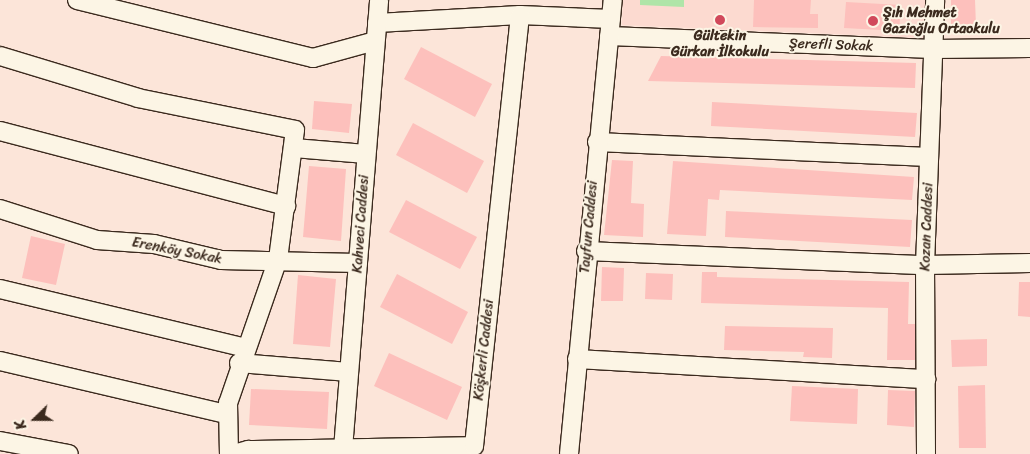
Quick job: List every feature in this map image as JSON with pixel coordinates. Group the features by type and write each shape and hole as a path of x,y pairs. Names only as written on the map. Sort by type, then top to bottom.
{"street":[{"name":"Şerefli Sokak","path":"77,0 313,58 376,32 520,15 610,27 933,49 1030,48"},
{"name":"Kahveci Caddesi","path":"344,449 379,0"},
{"name":"Tayfun Caddesi","path":"569,454 586,251 613,0"},
{"name":"Kozan Caddesi","path":"926,454 925,265 935,0"},
{"name":"Köşkerli Caddesi","path":"234,454 248,450 474,446 520,15"},
{"path":"0,56 138,98 295,130 278,259 242,356 226,414 229,454"},
{"path":"0,131 286,206"},
{"path":"597,142 929,157"},
{"path":"294,148 366,154"},
{"name":"Erenköy Sokak","path":"0,209 97,240 154,244 221,260 278,259 358,263"},
{"path":"586,251 925,265 1030,263"},
{"path":"0,289 242,356 349,372"},
{"path":"577,359 926,379"},
{"path":"0,360 226,414"},
{"path":"0,441 69,454"}],"shaded area":[{"path":"623,0 930,0 928,38 622,25"}],"green space":[{"path":"640,0 684,0 684,7 640,5"}],"building":[{"path":"754,0 811,0 810,14 818,14 818,28 753,27"},
{"path":"951,0 975,0 976,26 951,26"},
{"path":"846,2 901,5 899,31 844,28"},
{"path":"421,47 492,84 475,117 404,79"},
{"path":"661,56 916,63 915,88 648,81"},
{"path":"314,101 352,104 349,133 312,129"},
{"path":"712,102 917,113 915,137 711,126"},
{"path":"413,123 484,161 467,193 396,155"},
{"path":"612,160 633,161 631,203 644,204 643,237 604,235"},
{"path":"673,161 914,177 912,200 720,190 719,200 708,199 706,236 667,234"},
{"path":"309,166 346,169 341,241 303,237"},
{"path":"406,200 477,237 460,269 389,232"},
{"path":"726,211 912,220 910,247 725,237"},
{"path":"31,236 65,244 56,285 22,278"},
{"path":"602,267 624,268 623,301 601,301"},
{"path":"702,272 717,272 717,277 909,282 908,324 915,324 915,360 887,360 888,308 701,303"},
{"path":"646,273 673,274 672,300 645,299"},
{"path":"397,274 468,312 452,344 380,307"},
{"path":"298,275 336,279 330,347 293,344"},
{"path":"1019,282 1030,282 1030,317 1018,316"},
{"path":"725,326 833,328 832,358 803,357 804,352 724,350"},
{"path":"987,339 987,366 952,367 951,340"},
{"path":"389,353 462,387 447,420 374,386"},
{"path":"985,385 986,448 959,448 958,386"},
{"path":"792,386 858,389 857,424 790,421"},
{"path":"251,389 329,392 327,429 249,425"},
{"path":"888,390 915,391 914,427 887,425"}],"place":[{"name":"Gültekin Gürkan İlkokulu","path":"720,20"},
{"name":"Şıh Mehmet Gazioğlu Ortaokulu","path":"873,21"}]}
